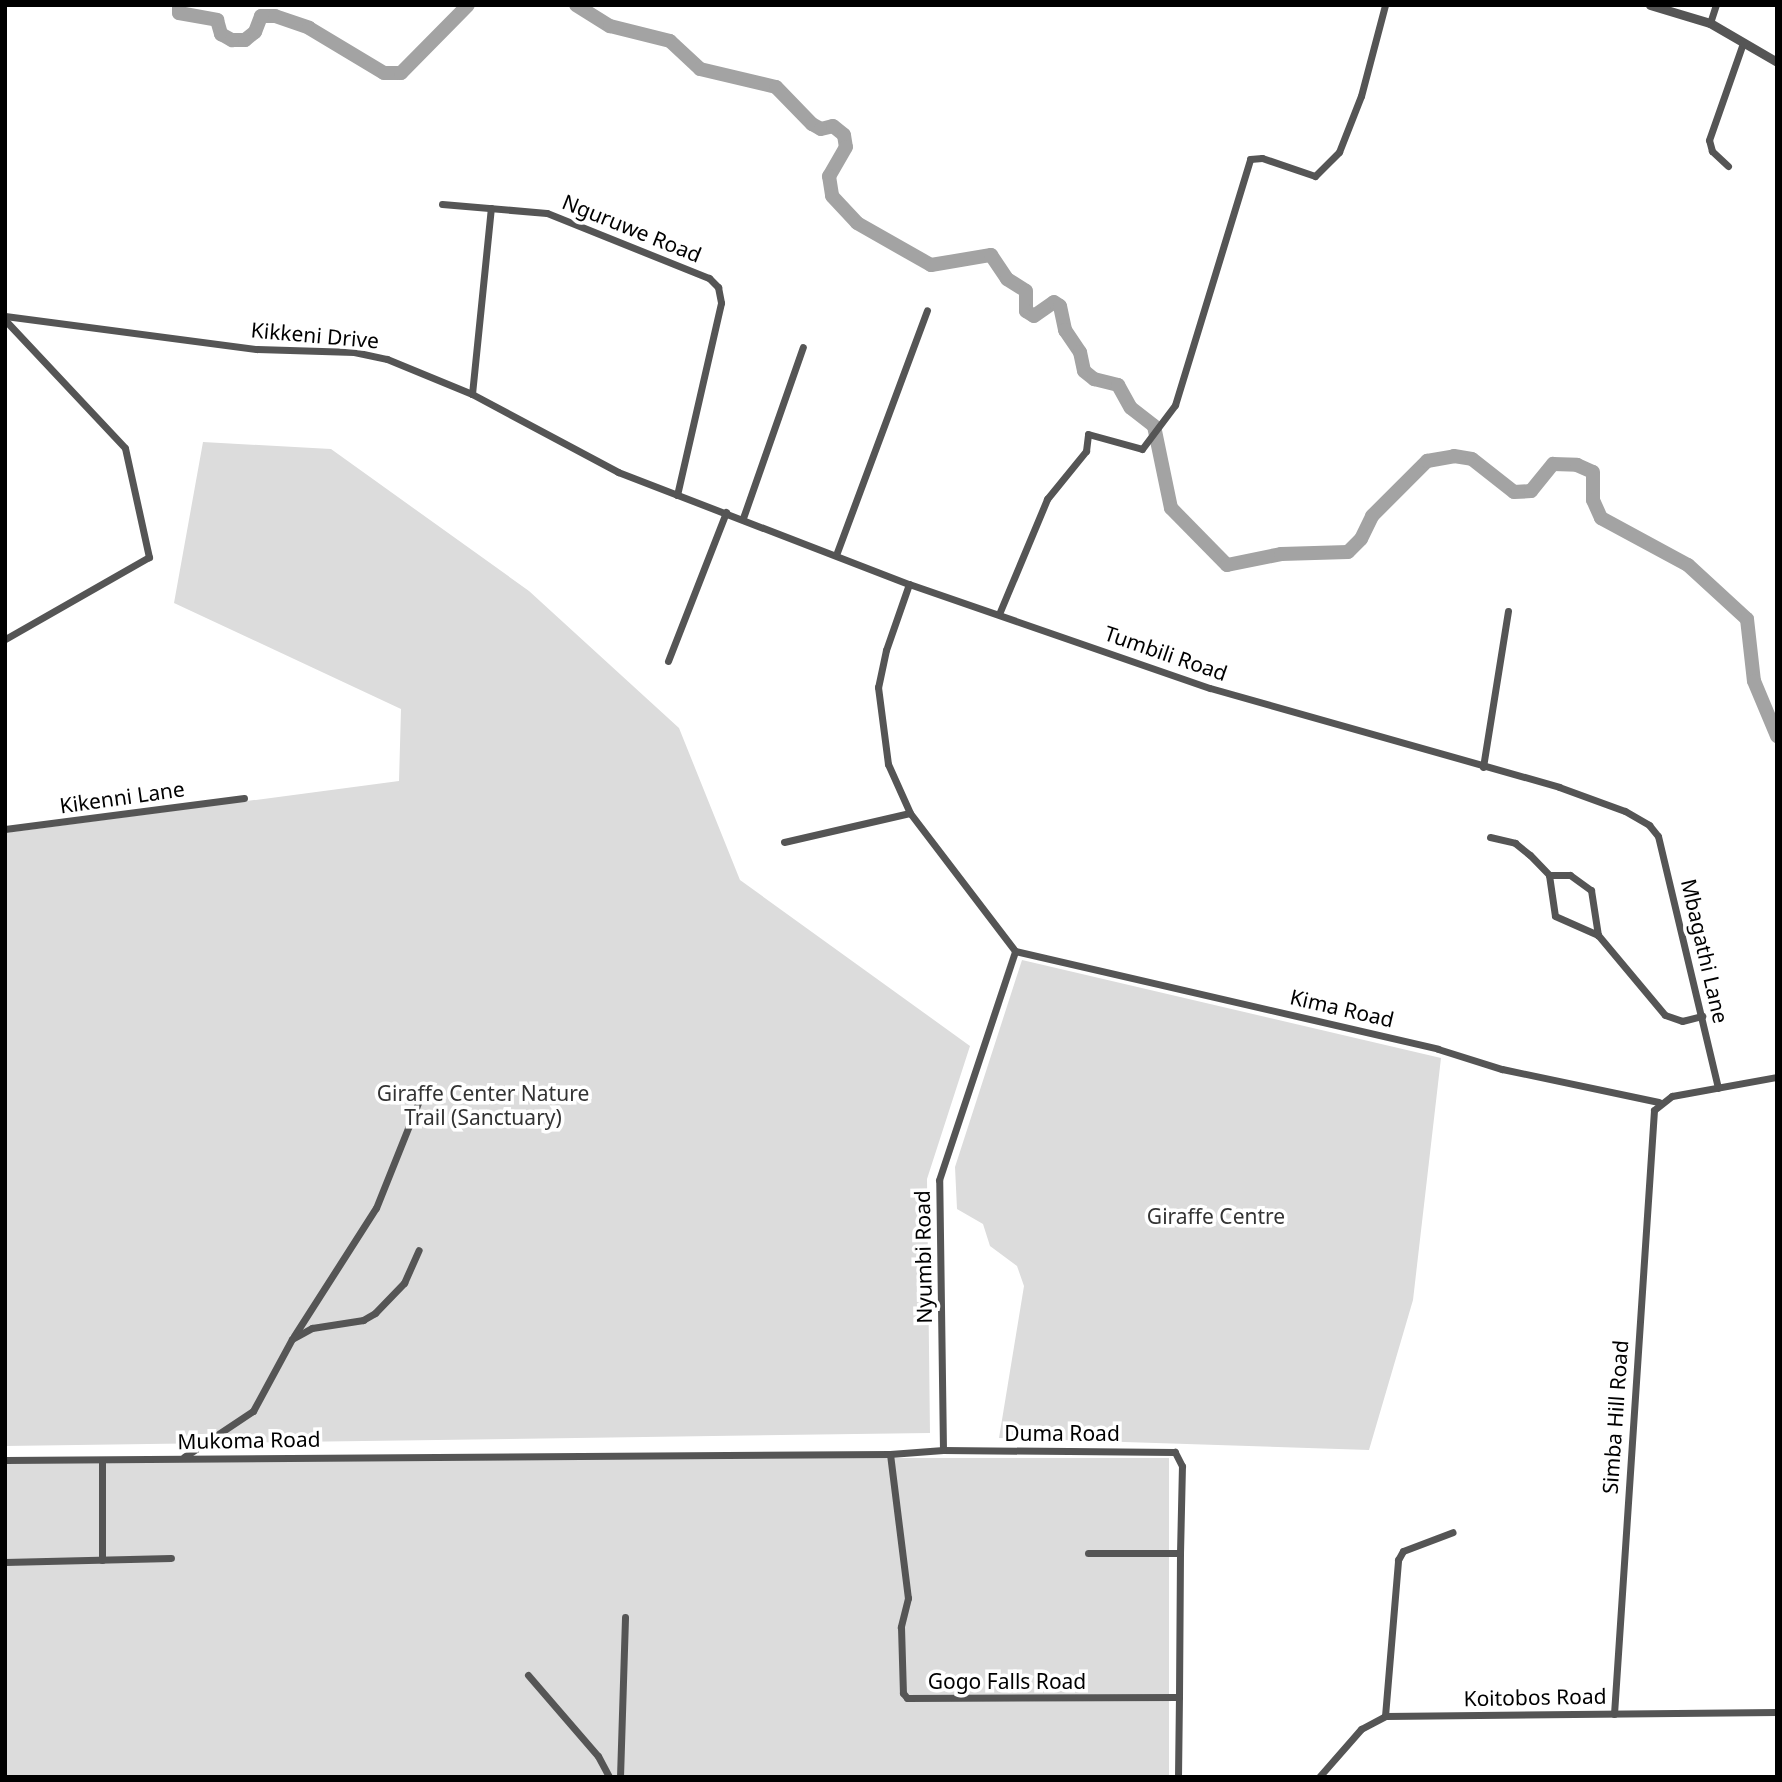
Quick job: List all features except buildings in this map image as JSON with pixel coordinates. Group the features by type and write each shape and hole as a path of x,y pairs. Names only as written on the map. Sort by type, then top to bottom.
{"street":[{"path":"999,614 1047,499 1086,451 1088,434 1127,441 1139,448 1150,439 1164,419 1181,388 1250,159 1262,158 1306,175 1315,176 1327,169 1354,117 1385,5"},
{"path":"1650,5 1710,23 1777,62"},
{"path":"1710,23 1716,5"},
{"path":"1728,166 1712,151 1709,140 1743,43"},
{"name":"Nguruwe Road","path":"443,204 547,213 709,278 718,287 721,303 677,495"},
{"path":"472,394 491,208"},
{"path":"836,555 927,310"},
{"path":"5,318 125,448 149,557 5,639"},
{"name":"Kikkeni Drive","path":"5,318 257,349 354,352 398,362 472,394 576,452 677,495"},
{"path":"743,517 803,347"},
{"name":"Tumbili Road","path":"677,495 743,517 909,584 1210,688 1559,787 1649,825"},
{"path":"668,661 726,512"},
{"path":"909,584 886,650 878,687 888,764 910,813 1015,951"},
{"path":"1483,767 1508,611"},
{"name":"Kikenni Lane","path":"5,829 244,797"},
{"path":"784,842 910,813"},
{"name":"Mbagathi Lane","path":"1649,825 1665,860 1717,1088"},
{"path":"1490,837 1515,843 1549,875 1555,916 1598,935 1665,1015 1682,1021 1702,1016"},
{"path":"1549,875 1570,875 1591,890 1598,935"},
{"name":"Kima Road","path":"1015,951 1438,1049 1502,1069 1659,1101"},
{"name":"Nyumbi Road","path":"943,1450 939,1180 1015,951"},
{"path":"1659,1101 1777,1077"},
{"path":"182,1459 253,1411 292,1339 376,1208 420,1098"},
{"name":"Simba Hill Road","path":"1614,1714 1652,1122 1659,1101"},
{"path":"292,1339 312,1328 355,1322 375,1313 404,1283 419,1250"},
{"name":"Duma Road","path":"890,1454 943,1450 1170,1450 1179,1457 1180,1553"},
{"name":"Mukoma Road","path":"5,1460 492,1454 890,1454"},
{"name":"Gogo Falls Road","path":"890,1454 908,1598 901,1628 903,1693 907,1698 1179,1697"},
{"path":"102,1460 102,1560"},
{"path":"1318,1777 1362,1729 1385,1716 1398,1560 1403,1551 1453,1532"},
{"path":"1088,1553 1180,1553 1178,1777"},
{"path":"5,1562 171,1558"},
{"path":"620,1777 625,1617"},
{"path":"528,1675 598,1756 609,1777"},
{"name":"Koitobos Road","path":"1385,1716 1777,1712"}],"green space":[{"name":"Giraffe Center Nature Trail (Sanctuary)","path":"203,442 331,449 529,591 679,728 740,880 970,1046 927,1179 930,1433 5,1446 5,833 399,781 401,709 174,603"},
{"name":"Giraffe Centre","path":"1022,960 1441,1058 1413,1300 1369,1450 999,1438 1024,1286 1017,1266 990,1246 983,1224 957,1209 955,1167"},
{"path":"5,1458 1169,1458 1169,1777 5,1777"}],"waterway":[{"path":"179,5 179,13 217,20 221,34 232,40 245,40 255,32 261,16 275,16 309,28 384,73 401,73 468,5"},
{"path":"576,5 610,26 670,41 700,69 776,87 812,124 821,129 833,126 844,135 846,147 829,176 832,196 857,223 931,265 991,255 1007,279 1026,291 1026,311 1034,316 1054,302 1060,306 1065,330 1080,352 1084,371 1094,379 1118,385 1131,408 1154,426 1171,508 1227,565 1281,554 1348,552 1361,539 1372,516 1427,461 1454,456 1472,459 1514,492 1531,491 1553,464 1577,465 1593,472 1593,500 1601,518 1688,565 1747,619 1754,681 1777,736"}]}
